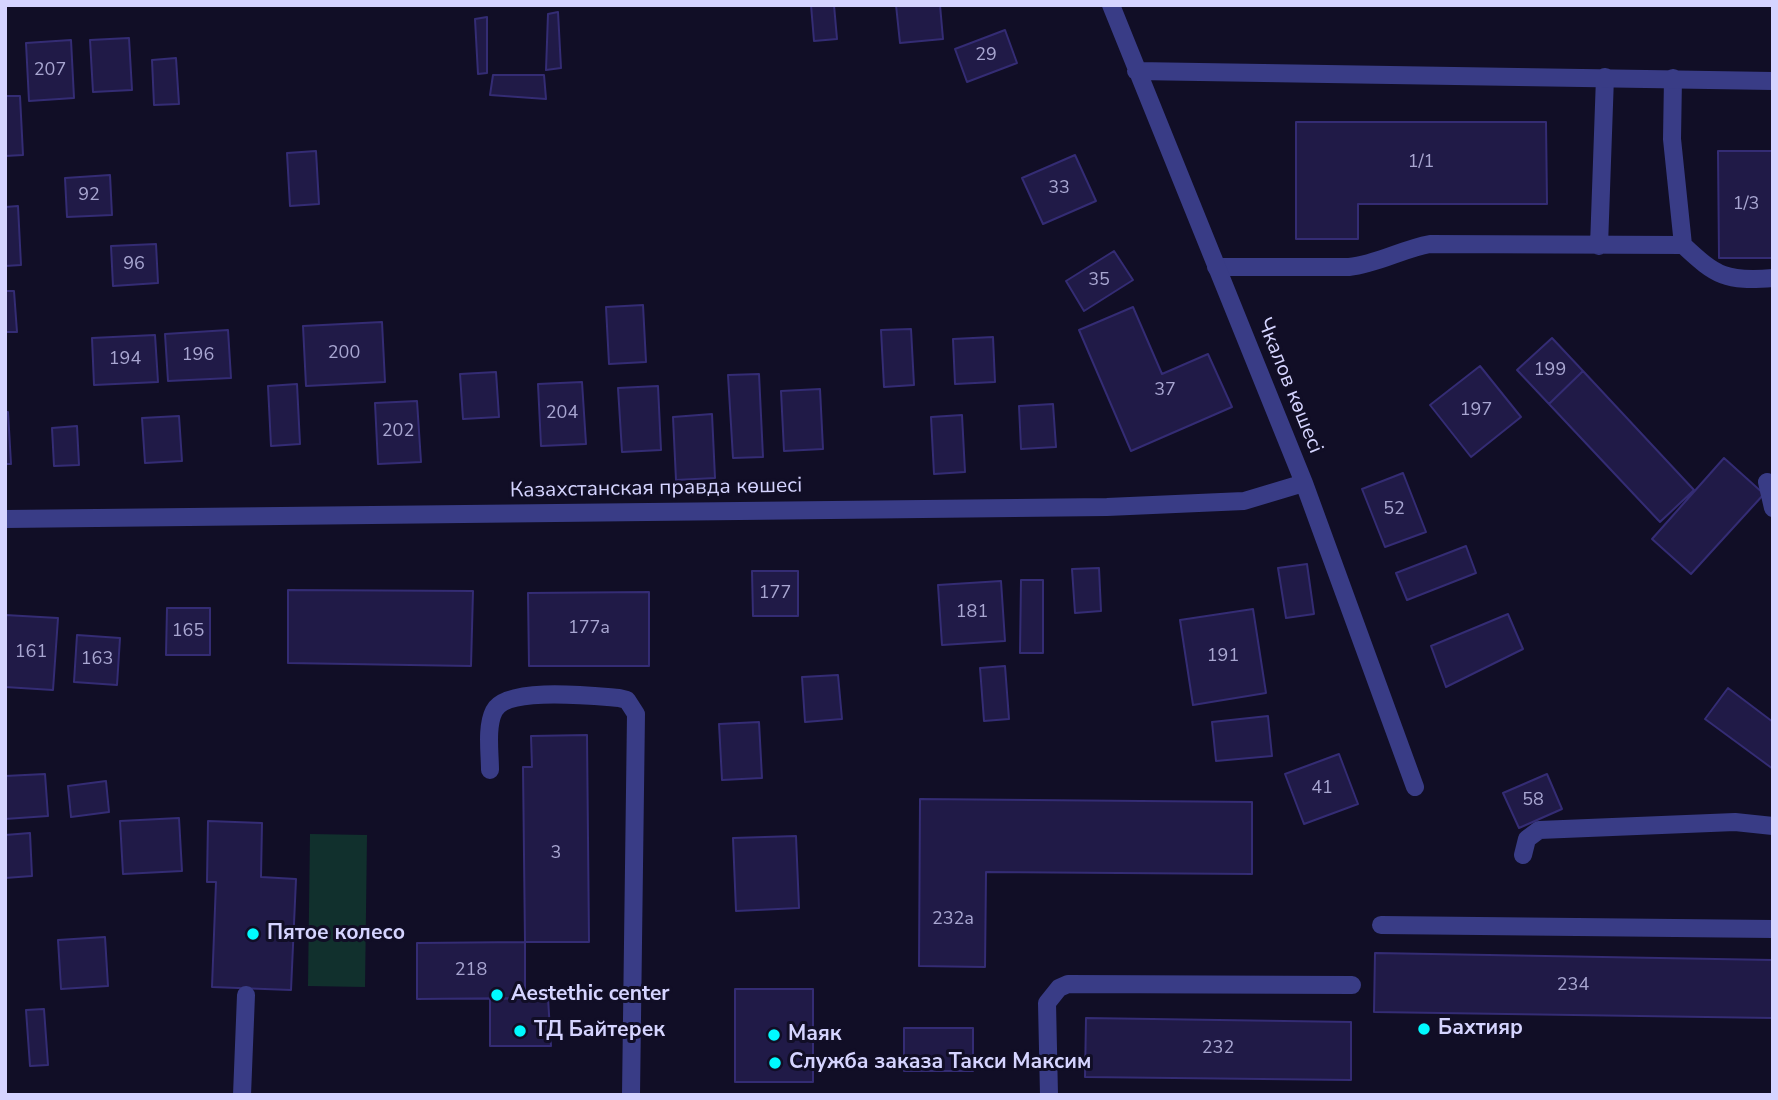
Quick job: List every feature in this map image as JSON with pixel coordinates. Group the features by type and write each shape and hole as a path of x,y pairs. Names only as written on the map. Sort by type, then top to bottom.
{"street":[{"name":"Чкалов көшесі","path":"1111,5 1304,483 1415,787"},
{"path":"1136,71 1773,81"},
{"path":"1599,246 1605,77"},
{"path":"1673,78 1671,139 1683,245 1714,273 1748,280 1773,278"},
{"path":"1216,267 1368,265 1413,247 1430,244 1683,245"},
{"path":"1767,482 1773,508"},
{"name":"Казахстанская правда көшесі","path":"5,519 1107,507 1244,501 1304,483"},
{"path":"490,770 491,721 499,704 506,699 527,696 619,698 627,700 636,714 631,1095"},
{"path":"1523,855 1527,839 1539,830 1735,822 1773,826"},
{"path":"1381,925 1773,929"},
{"path":"1049,1095 1046,1003 1059,988 1068,984 1352,985"},
{"path":"242,1095 246,995"}],"green space":[{"path":"310,834 367,835 365,987 308,986"}],"building":[{"path":"811,5 834,5 837,39 814,41"},
{"path":"896,5 940,5 943,39 900,43"},
{"path":"558,12 561,68 546,70 548,14"},
{"path":"487,17 487,73 478,74 475,19"},
{"path":"1005,30 1017,63 967,82 955,49"},
{"path":"129,38 132,90 93,92 90,40"},
{"path":"71,40 74,98 29,101 26,43"},
{"path":"176,58 179,104 154,105 152,60"},
{"path":"493,75 544,75 546,99 490,95"},
{"path":"5,96 20,96 23,155 5,156"},
{"path":"1296,122 1546,122 1547,204 1358,204 1358,239 1296,239"},
{"path":"316,151 319,204 290,206 287,153"},
{"path":"1718,151 1773,151 1773,258 1719,258"},
{"path":"1075,155 1096,201 1043,224 1022,178"},
{"path":"110,175 112,215 67,217 65,178"},
{"path":"18,206 21,265 5,266 5,207"},
{"path":"156,244 158,283 113,286 111,246"},
{"path":"1114,251 1133,280 1084,311 1066,281"},
{"path":"5,291 14,291 17,332 5,332"},
{"path":"643,305 646,362 609,364 606,307"},
{"path":"1133,307 1162,374 1208,354 1232,407 1131,451 1079,330"},
{"path":"382,322 385,382 306,386 303,326"},
{"path":"911,329 914,385 884,387 881,330"},
{"path":"228,330 231,378 168,381 165,334"},
{"path":"155,335 158,382 94,385 92,338"},
{"path":"993,337 995,382 955,384 953,339"},
{"path":"1552,338 1583,371 1549,404 1517,370"},
{"path":"1480,366 1521,417 1471,457 1430,405"},
{"path":"1583,371 1694,490 1660,522 1549,404"},
{"path":"496,372 499,417 463,419 460,374"},
{"path":"759,374 763,457 733,458 728,375"},
{"path":"582,382 586,444 541,446 538,384"},
{"path":"297,384 300,444 271,446 268,386"},
{"path":"658,386 661,450 622,452 618,388"},
{"path":"820,389 823,449 784,451 781,391"},
{"path":"417,401 421,462 378,464 375,403"},
{"path":"1053,404 1056,447 1021,449 1019,406"},
{"path":"5,412 8,412 11,464 5,464"},
{"path":"712,414 715,478 676,480 673,417"},
{"path":"962,415 965,472 934,474 931,417"},
{"path":"179,416 182,461 145,463 142,418"},
{"path":"77,426 79,465 54,466 52,428"},
{"path":"1724,458 1764,494 1691,574 1652,539"},
{"path":"1403,473 1426,532 1385,547 1362,489"},
{"path":"1466,546 1476,573 1407,600 1396,573"},
{"path":"1307,564 1314,614 1286,618 1278,568"},
{"path":"1099,568 1101,611 1075,613 1072,569"},
{"path":"752,571 798,571 798,616 753,616"},
{"path":"1021,580 1043,580 1043,653 1020,653"},
{"path":"1001,581 1005,641 942,645 938,585"},
{"path":"288,590 473,591 471,666 288,663"},
{"path":"649,592 649,666 529,666 528,593"},
{"path":"167,608 210,608 210,655 166,655"},
{"path":"1253,609 1266,693 1193,705 1180,620"},
{"path":"1508,614 1523,649 1446,687 1431,646"},
{"path":"5,615 58,618 53,690 5,687"},
{"path":"77,635 120,638 117,685 74,682"},
{"path":"1005,666 1009,719 984,721 980,668"},
{"path":"838,675 842,719 805,722 802,677"},
{"path":"1728,688 1773,722 1773,769 1705,719"},
{"path":"1268,716 1272,756 1216,761 1212,722"},
{"path":"759,722 762,778 722,780 719,724"},
{"path":"587,735 589,942 525,942 523,767 532,767 531,736"},
{"path":"1339,754 1358,804 1304,824 1285,774"},
{"path":"45,774 48,816 5,819 5,776"},
{"path":"1547,774 1562,809 1519,828 1503,793"},
{"path":"106,781 109,812 71,817 68,786"},
{"path":"920,799 1252,802 1252,874 986,872 985,967 919,966"},
{"path":"179,818 182,871 123,874 120,821"},
{"name":"Пятое колесо","path":"208,821 262,823 261,877 296,879 291,990 212,987 216,882 207,882"},
{"path":"30,833 32,876 5,878 5,835"},
{"path":"796,836 799,908 736,911 733,838"},
{"path":"105,937 108,986 61,989 58,940"},
{"path":"525,942 525,998 417,999 417,943"},
{"path":"1375,953 1773,960 1773,1018 1374,1012"},
{"name":"Маяк","path":"735,989 813,989 813,1082 735,1082"},
{"name":"ТД Байтерек","path":"548,998 551,1046 490,1046 490,999"},
{"path":"44,1009 48,1065 30,1066 26,1010"},
{"path":"1086,1018 1351,1022 1351,1080 1085,1077"},
{"path":"904,1028 973,1028 973,1071 904,1071"}],"place":[{"name":"Пятое колесо","path":"253,934"},
{"name":"Aestethic center","path":"497,995"},
{"name":"Бахтияр","path":"1424,1029"},
{"name":"ТД Байтерек","path":"520,1031"},
{"name":"Маяк","path":"774,1035"},
{"name":"Служба заказа Такси Максим","path":"775,1063"}]}
